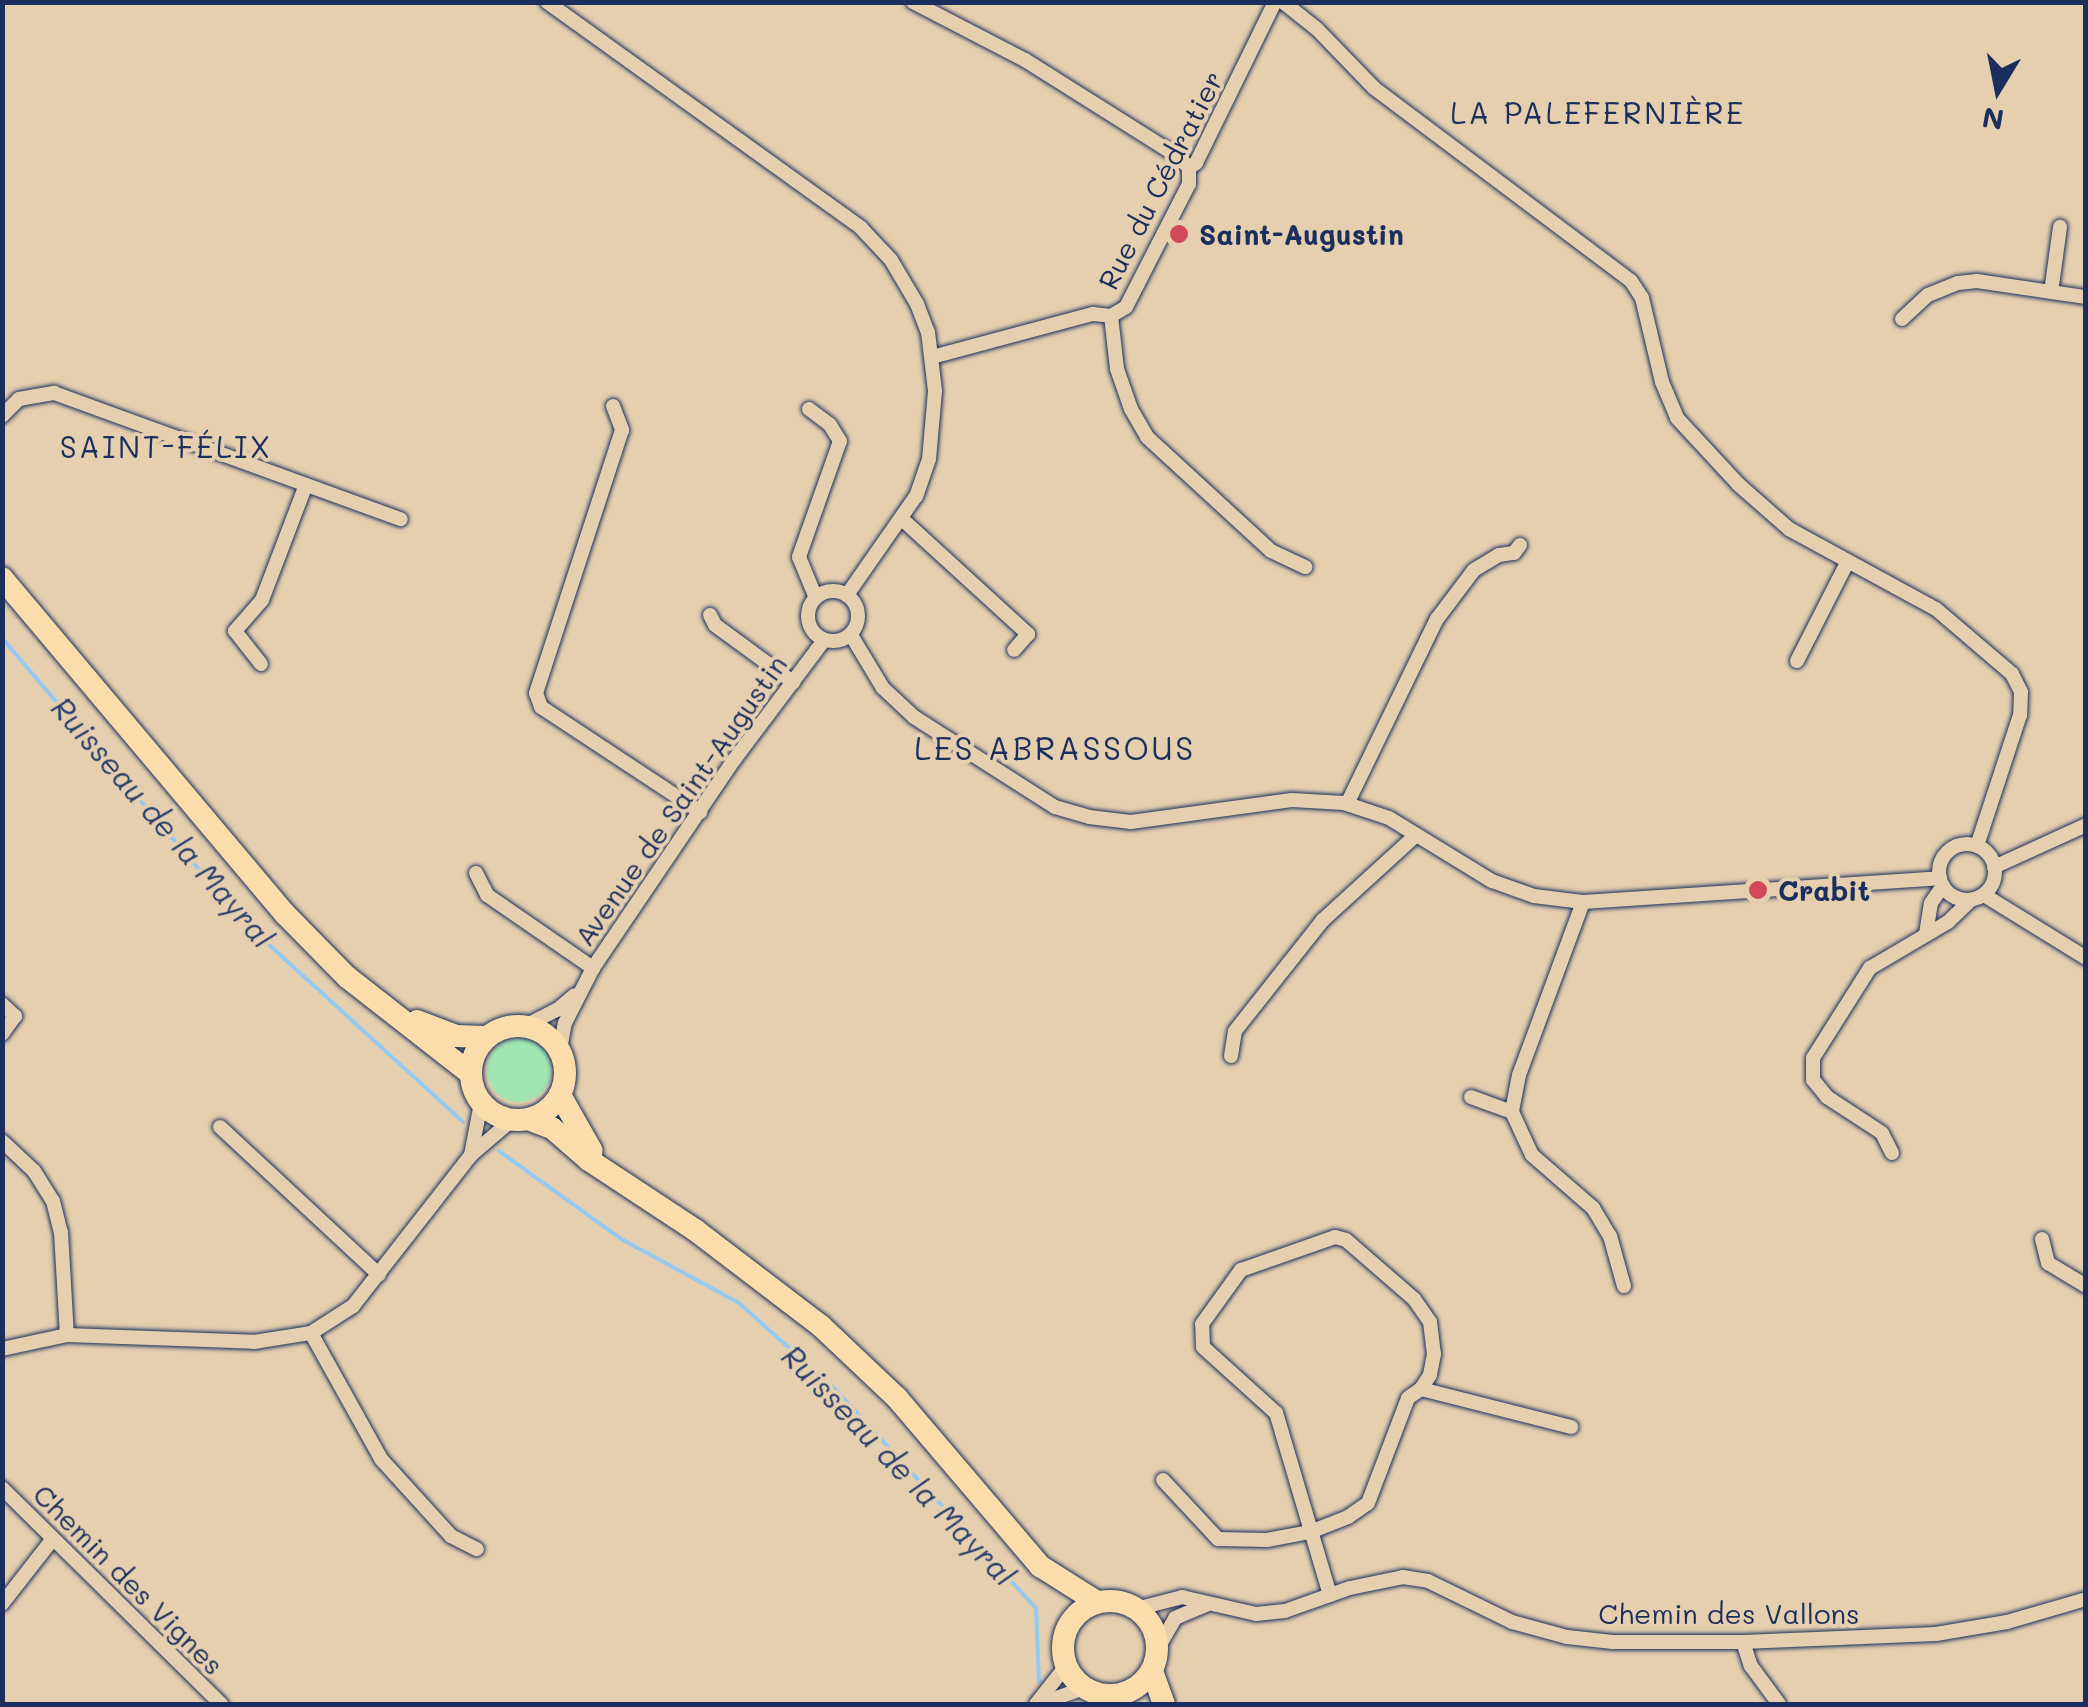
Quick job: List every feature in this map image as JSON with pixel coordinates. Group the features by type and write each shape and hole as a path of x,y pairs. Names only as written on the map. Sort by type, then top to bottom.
{"main road":[{"path":"2,569 37,618"},
{"path":"2,578 285,914 347,978 470,1073"},
{"path":"390,1009 456,1036 486,1037"},
{"path":"623,1182 576,1131 560,1095 564,1064 560,1050 545,1034 527,1025 497,1030 486,1037 474,1052 470,1073 481,1103 494,1114 552,1128 623,1182 821,1326 897,1398 1040,1566 1061,1608 1066,1666 1084,1688 1142,1704"},
{"path":"521,1119 546,1111 560,1095"},
{"path":"1040,1566 1097,1602 1124,1603 1136,1608 1152,1626 1164,1704"},
{"path":"1065,1633 1072,1620 1097,1602"},
{"path":"1114,1696 1129,1692 1155,1660"}],"street":[{"path":"547,2 860,228 891,260 917,304 932,356 935,420 929,460 916,496 847,595"},
{"path":"913,2 1025,60 1179,157 1189,168"},
{"path":"1279,2 1317,29 1374,88 1631,281 1642,298 1662,382 1677,418 1789,530 1936,610 2012,674 2020,692 2020,714 1977,846"},
{"name":"Rue du Cédratier","path":"932,356 1092,314 1112,316 1126,307 1189,184 1189,168 1196,163 1279,2"},
{"path":"2051,292 2060,227"},
{"path":"1902,319 1928,295 1958,283 2086,297"},
{"path":"1112,316 1117,369 1131,409 1148,436 1271,551 1305,566"},
{"path":"2,416 19,400 54,394 401,519"},
{"path":"612,406 622,430 536,693 540,707 700,812"},
{"path":"808,410 830,426 840,442 800,557 816,598 808,621 824,640 833,642 850,635 858,615 847,595 835,591 816,598"},
{"path":"261,664 235,630 262,600 306,484"},
{"path":"902,519 1028,634 1014,650"},
{"path":"1347,804 1448,603 1474,570 1499,555 1514,553 1520,545"},
{"path":"1796,661 1847,563"},
{"path":"710,615 715,625 793,682"},
{"path":"850,635 884,688 914,717 1055,808 1130,822 1292,800 1347,804 1389,818 1492,881 1534,896 1582,902 1941,882"},
{"name":"Avenue de Saint-Augustin","path":"560,1050 579,991 593,968 824,640"},
{"path":"1994,866 2084,828"},
{"path":"1232,1056 1235,1030 1323,920 1415,836"},
{"path":"1892,1153 1882,1133 1828,1098 1813,1080 1813,1058 1870,968 1948,922 1994,877 1994,866 1977,846"},
{"path":"1926,934 1931,903 1941,882 1940,866 1950,850 1977,846"},
{"path":"476,873 487,896 593,968"},
{"path":"1941,882 1950,894 1977,897 2086,958"},
{"path":"1582,902 1518,1076 1512,1112 1532,1155 1593,1208 1610,1236 1624,1286"},
{"name":"Avenue de Saint-Augustin","path":"527,1025 558,1010 579,991"},
{"path":"2,1004 15,1016 2,1034"},
{"path":"1471,1097 1512,1112"},
{"path":"471,1155 481,1103"},
{"path":"2,1349 67,1335 254,1342 310,1333 353,1306 471,1155 521,1119"},
{"path":"220,1128 379,1275"},
{"path":"2,1142 34,1171 53,1202 61,1232 67,1335"},
{"path":"1163,1480 1218,1539 1241,1542 1310,1532 1348,1518 1368,1503 1408,1398 1430,1376 1434,1354 1430,1322 1414,1299 1346,1240 1325,1238 1241,1270 1202,1324 1201,1341 1276,1412 1310,1532 1330,1595"},
{"path":"2042,1239 2048,1263 2086,1286"},
{"path":"310,1333 381,1459 451,1536 477,1549"},
{"path":"1421,1389 1570,1427"},
{"name":"Chemin des Vignes","path":"2,1488 220,1704"},
{"path":"2,1604 52,1540"},
{"name":"Chemin des Vallons","path":"1136,1608 1182,1597 1256,1614 1285,1611 1403,1577 1428,1582 1512,1622 1567,1637 1613,1642 1743,1642 1936,1634 2007,1622 2086,1599"},
{"path":"1155,1660 1175,1618 1207,1605"},
{"path":"1743,1642 1751,1666 1779,1704"},
{"path":"1038,1704 1066,1666"},
{"path":"1038,1704 1084,1688"}],"green space":[{"path":"519,1038 542,1047 551,1070 542,1093 519,1102 496,1093 487,1070 496,1047"}],"waterway":[{"name":"Ruisseau de la Mayral","path":"2,638 242,920 463,1122"},
{"name":"Ruisseau de la Mayral","path":"499,1151 623,1240 739,1303 836,1390 1036,1608 1039,1682"}],"place":[{"name":"Saint-Augustin","path":"1179,234"},
{"name":"Crabit","path":"1758,890"}],"district":[{"name":"LA PALEFERNIÈRE","path":"1598,112"},
{"name":"SAINT-FÉLIX","path":"166,446"},
{"name":"LES ABRASSOUS","path":"1055,747"}]}
